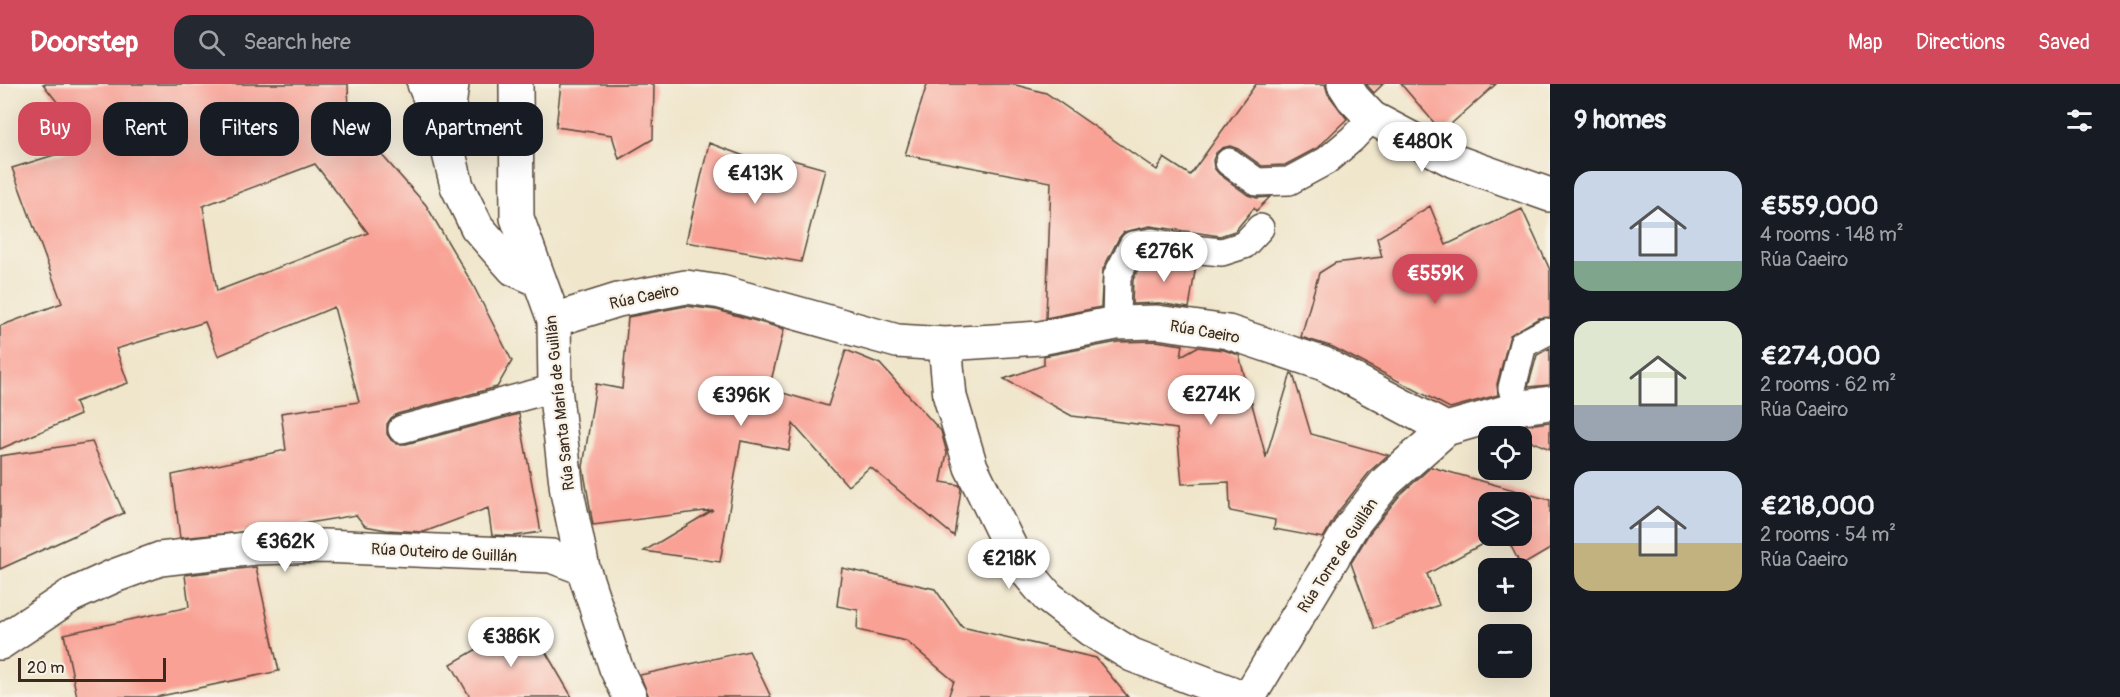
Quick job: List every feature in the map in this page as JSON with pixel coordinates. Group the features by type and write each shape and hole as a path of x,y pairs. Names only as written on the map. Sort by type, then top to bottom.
{"street":[{"path":"424,84 431,102"},
{"path":"450,102 452,84"},
{"path":"1344,84 1353,98 1372,118 1455,160 1550,195"},
{"name":"Rúa Santa María de Guillán","path":"513,86 517,218 554,320 555,388 567,492 583,568 616,668 630,697"},
{"path":"450,156 457,186 477,227 514,269 539,280"},
{"name":"Rúa Caeiro","path":"554,320 618,300 686,287 722,292 897,341 945,344 1040,338 1116,323 1157,322 1228,332 1323,364 1446,429"},
{"path":"945,344 950,397 971,467 1016,559 1048,597 1101,637 1132,655 1242,697"},
{"name":"Rúa Torre de Guillán","path":"1249,697 1353,524 1386,482 1446,429 1534,406"},
{"name":"Rúa Outeiro de Guillán","path":"0,643 70,596 160,559 255,548 324,546 551,556 583,568"}],"lane":[{"path":"1229,162 1257,182 1289,181 1326,161 1372,118"},
{"path":"1116,323 1117,276 1133,245 1152,242 1222,252 1244,245 1260,228"},
{"path":"1534,406 1512,388 1523,344 1546,332"},
{"path":"402,429 555,388"}],"building":[{"path":"43,84 348,84 349,102 311,102 311,156 383,156 426,205 472,283 512,361 497,387 397,414 387,424 387,434 397,444 406,444 519,414 541,532 514,536 492,535 488,508 424,532 386,530 365,526 356,515 272,529 180,538 172,475 286,450 281,413 359,402 334,307 218,356 205,322 116,349 128,383 75,402 80,415 0,449 0,326 62,303 12,168 51,156 91,156 91,102 57,102","holes":["315,164 368,233 217,291 203,206"]},
{"path":"561,84 654,84 653,139 619,159 612,135 556,127"},
{"path":"927,84 1012,84 1046,93 1157,170 1164,158 1190,175 1256,84 1325,84 1328,94 1347,119 1317,148 1285,165 1262,166 1238,149 1230,146 1222,148 1213,160 1214,168 1219,174 1248,195 1257,198 1270,197 1256,211 1254,208 1235,231 1220,236 1150,226 1124,232 1103,269 1101,307 1046,318 1051,182 905,155"},
{"path":"1366,84 1383,84 1374,93"},
{"path":"1401,84 1496,84 1442,132"},
{"path":"709,143 785,171 789,159 825,169 801,262 686,242"},
{"path":"1430,206 1446,245 1522,209 1550,270 1550,317 1539,318 1510,335 1497,384 1498,395 1450,408 1333,347 1301,337 1319,273 1335,263 1382,257 1377,238"},
{"path":"1152,258 1196,265 1189,308 1159,303 1132,304 1133,280 1143,259"},
{"path":"686,306 717,310 784,329 769,389 828,406 846,350 880,364 941,431 947,453 941,482 959,485 961,489 954,536 870,467 848,486 793,424 789,450 741,441 720,562 644,551 713,510 593,525 583,467 596,384 622,389 628,317"},
{"path":"1156,341 1183,345 1181,356 1197,347 1224,350 1239,355 1266,457 1291,373 1311,434 1388,455 1371,470 1338,512 1323,538 1274,529 1275,520 1230,511 1229,482 1182,484 1177,429 1072,416 1004,379 1044,365 1044,356 1118,342"},
{"path":"1550,348 1550,385 1528,387 1537,355"},
{"path":"1550,422 1550,449 1532,442 1532,426 1524,426"},
{"path":"92,442 124,513 0,569 0,456"},
{"path":"1431,467 1521,492 1478,492 1479,546 1427,574 1439,605 1375,629 1351,563 1368,535 1400,495"},
{"path":"1532,495 1550,500 1550,549 1532,560 1517,558 1511,546 1532,546"},
{"path":"256,567 279,671 156,697 77,697 64,634 189,607 185,575"},
{"path":"842,568 935,589 962,627 1096,658 1128,697 948,697 954,681 906,641 857,630 858,610 837,606"},
{"path":"527,620 572,697 470,697 451,664"},
{"path":"749,651 771,697 649,697 640,675"}]}
